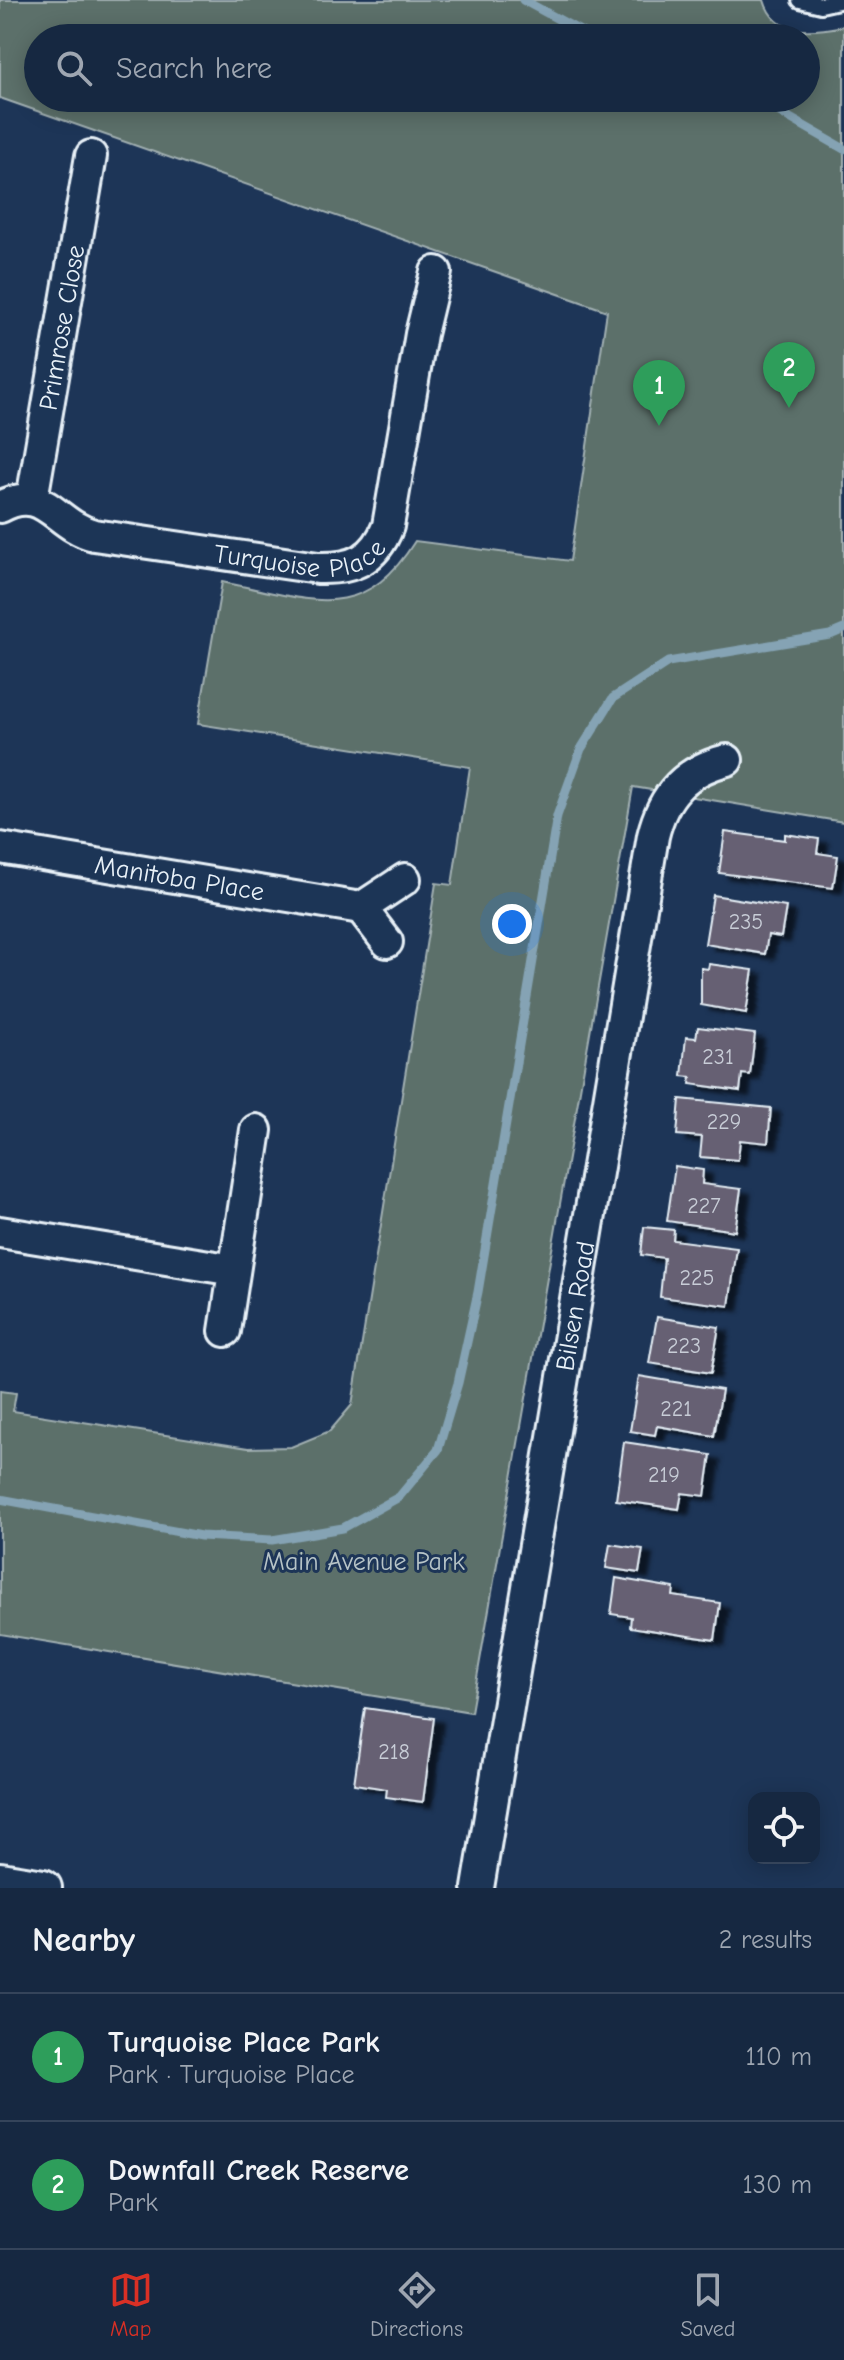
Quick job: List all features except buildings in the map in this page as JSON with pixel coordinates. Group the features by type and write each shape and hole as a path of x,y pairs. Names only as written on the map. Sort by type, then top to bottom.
{"street":[{"name":"Primrose Close","path":"32,499 91,156"},
{"name":"Turquoise Place","path":"32,499 47,505 71,526 94,535 318,568 338,569 368,559 383,539 388,526 421,334 436,272"},
{"path":"0,507 32,499"},
{"name":"Bilsen Road","path":"478,1888 656,825 666,799 691,773 727,760"},
{"name":"Manitoba Place","path":"0,848 361,908"},
{"path":"387,942 361,908 405,879"},
{"path":"225,1331 256,1130"},
{"path":"0,1232 234,1270"},
{"path":"0,1881 43,1888"}],"lane":[{"path":"800,0 821,5 843,0"}],"green space":[{"path":"0,0 764,0 769,12 782,24 24,24 24,106 0,98"},
{"name":"Main Avenue Park","path":"844,26 844,822 633,787 471,1712 0,1634 0,1391 16,1393 13,1411 248,1448 291,1447 330,1431 352,1405 436,883 452,885 470,767 198,724 222,582 306,599 330,600 353,596 374,586 395,568 415,541 570,561 607,311 40,112 820,112 820,30"}],"waterway":[{"path":"523,0 567,24"},
{"path":"779,112 844,149"},
{"path":"0,1499 201,1536 272,1540 343,1528 399,1497 438,1450 458,1383 478,1292 557,816 581,749 613,698 668,662 830,635 844,629"}],"place":[{"name":"Downfall Creek Reserve","path":"789,408"},
{"name":"Turquoise Place Park","path":"659,426"}]}
